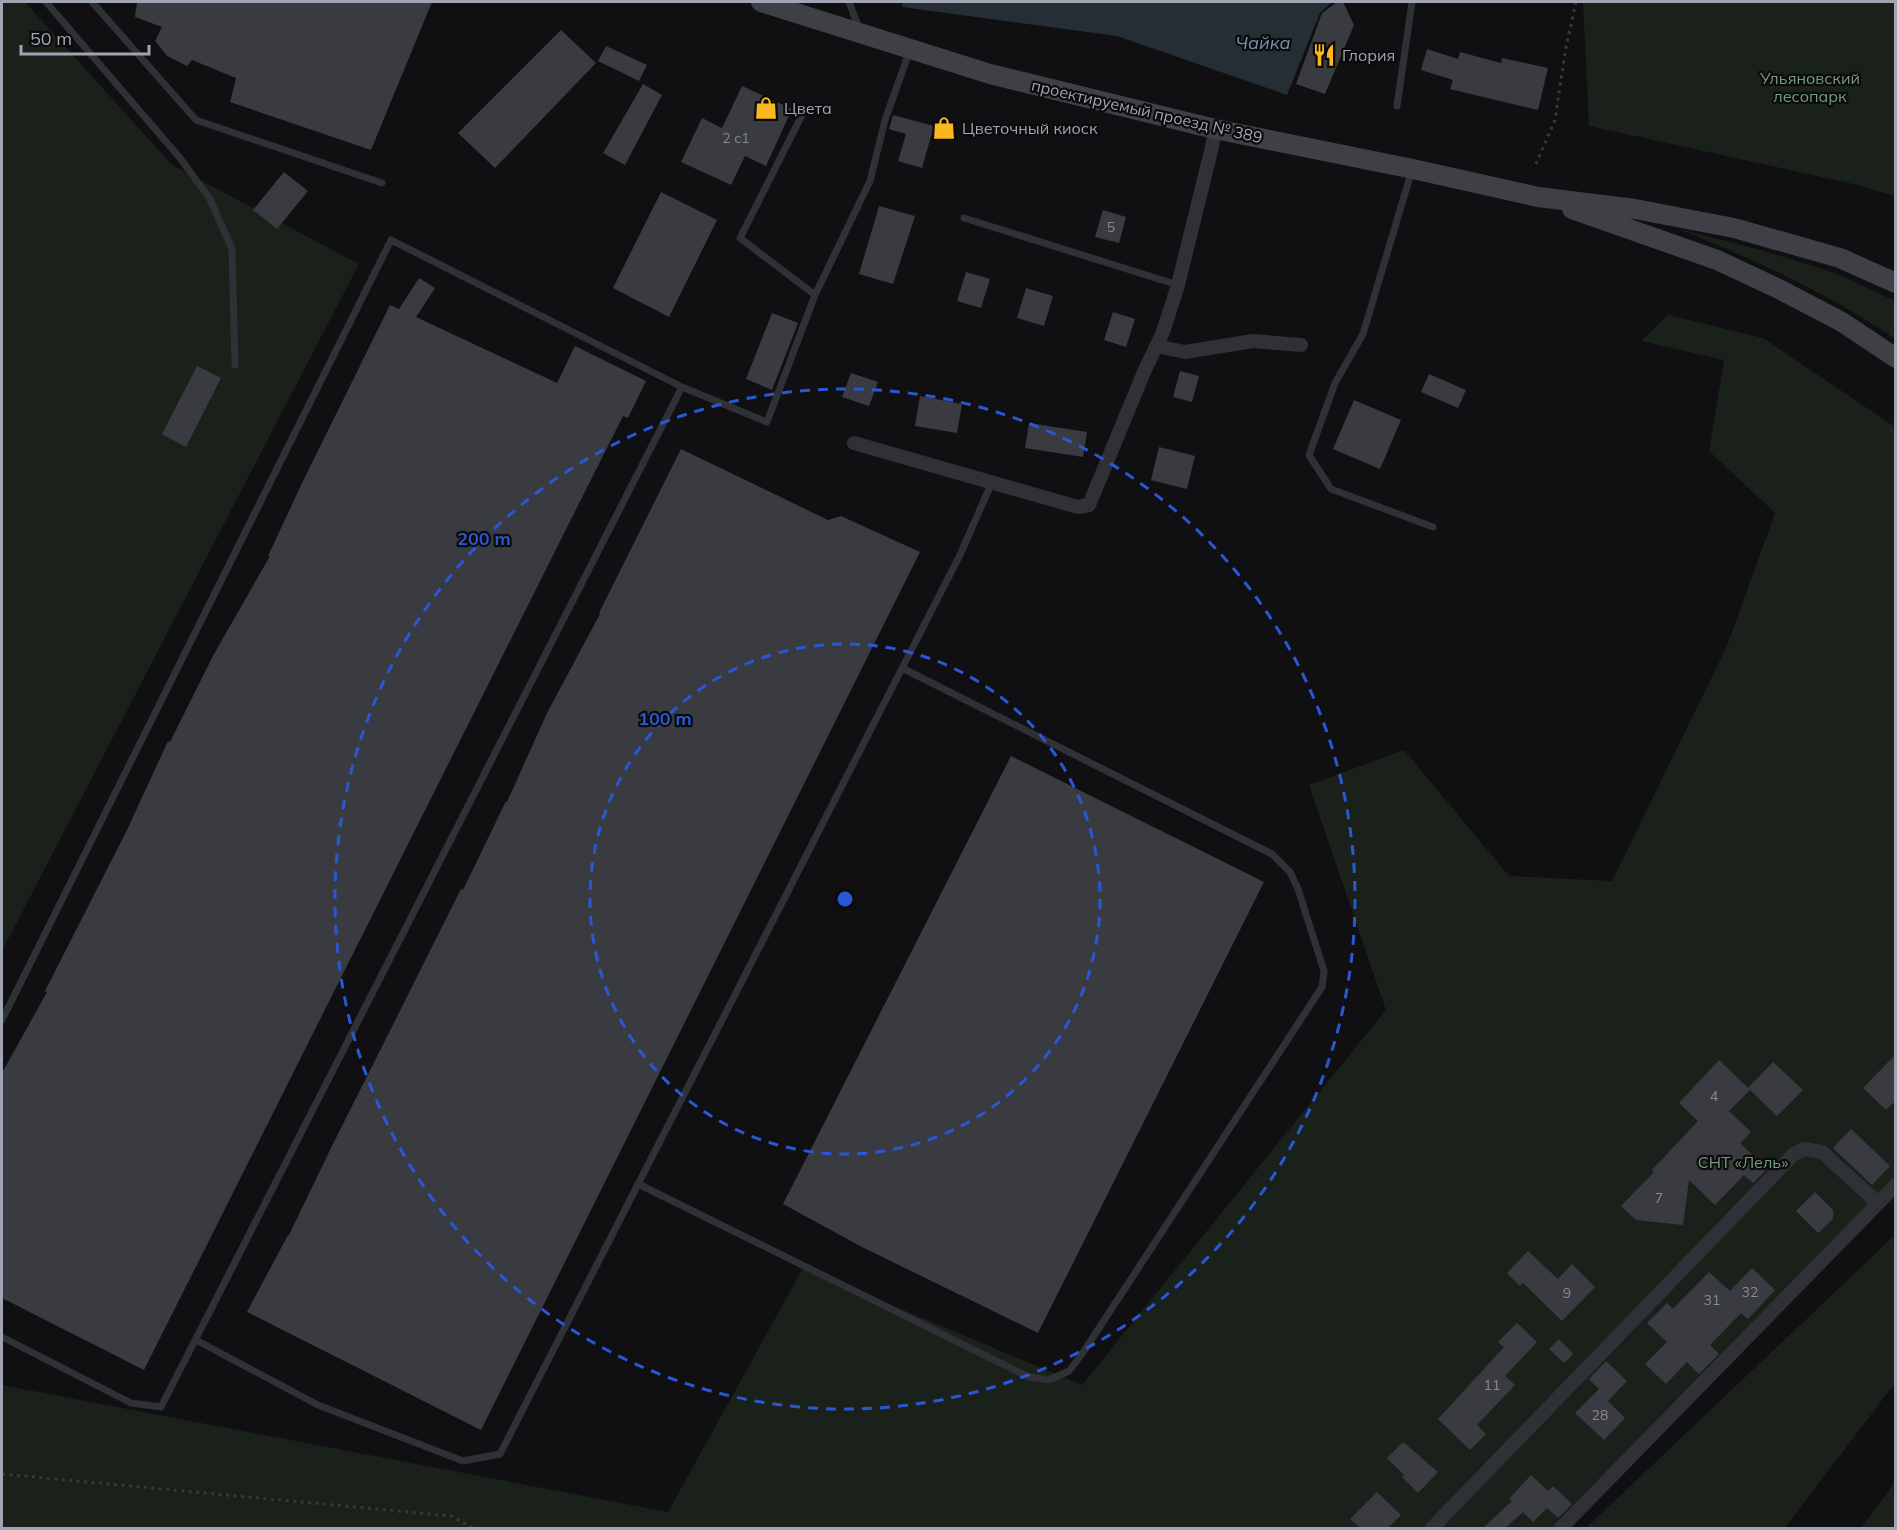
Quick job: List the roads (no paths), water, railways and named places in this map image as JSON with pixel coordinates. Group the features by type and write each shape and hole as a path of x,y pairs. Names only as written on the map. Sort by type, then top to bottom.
{"main road":[{"name":"проектируемый проезд № 389","path":"761,2 990,74 1215,129 1538,197 1635,208 1734,228 1840,258 1896,283"},
{"name":"проектируемый проезд № 389","path":"1538,197 1717,260 1842,322 1896,358"}],"street":[{"path":"854,443 1078,507 1089,505 1163,332 1178,285 1215,129"},
{"path":"1156,346 1185,352 1253,341 1301,345"},
{"path":"1432,1528 1794,1155 1804,1149 1822,1152 1878,1203"},
{"path":"1561,1528 1896,1185"}],"lane":[{"path":"46,2 180,158 210,200 231,249 236,365"},
{"path":"92,2 196,120 382,183"},
{"path":"849,2 861,33"},
{"path":"1397,106 1412,2"},
{"path":"2,1020 391,240 681,387 767,422 815,295 870,182 885,120 910,49"},
{"path":"805,109 740,238 815,295"},
{"path":"1413,169 1363,334 1335,383 1309,454 1330,489 1432,527"},
{"path":"964,218 1178,285"},
{"path":"2,1337 131,1403 161,1407 681,387"},
{"path":"196,1340 318,1405 463,1461 500,1454 960,555 992,482"},
{"path":"638,1184 1029,1377 1048,1380 1069,1371 1084,1351 1322,987 1324,971 1298,889 1290,872 1272,854 902,668"}],"water":[{"name":"Чайка","path":"903,2 1332,2 1320,13 1287,95 1117,36 902,7"}],"place":[{"name":"Глория","path":"1324,55"},
{"name":"Цвета","path":"766,108"},
{"name":"Цветочный киоск","path":"944,128"}],"park label":[{"name":"Ульяновский лесопарк","path":"1810,87"},
{"name":"СНТ «Лель»","path":"1743,1162"}]}
